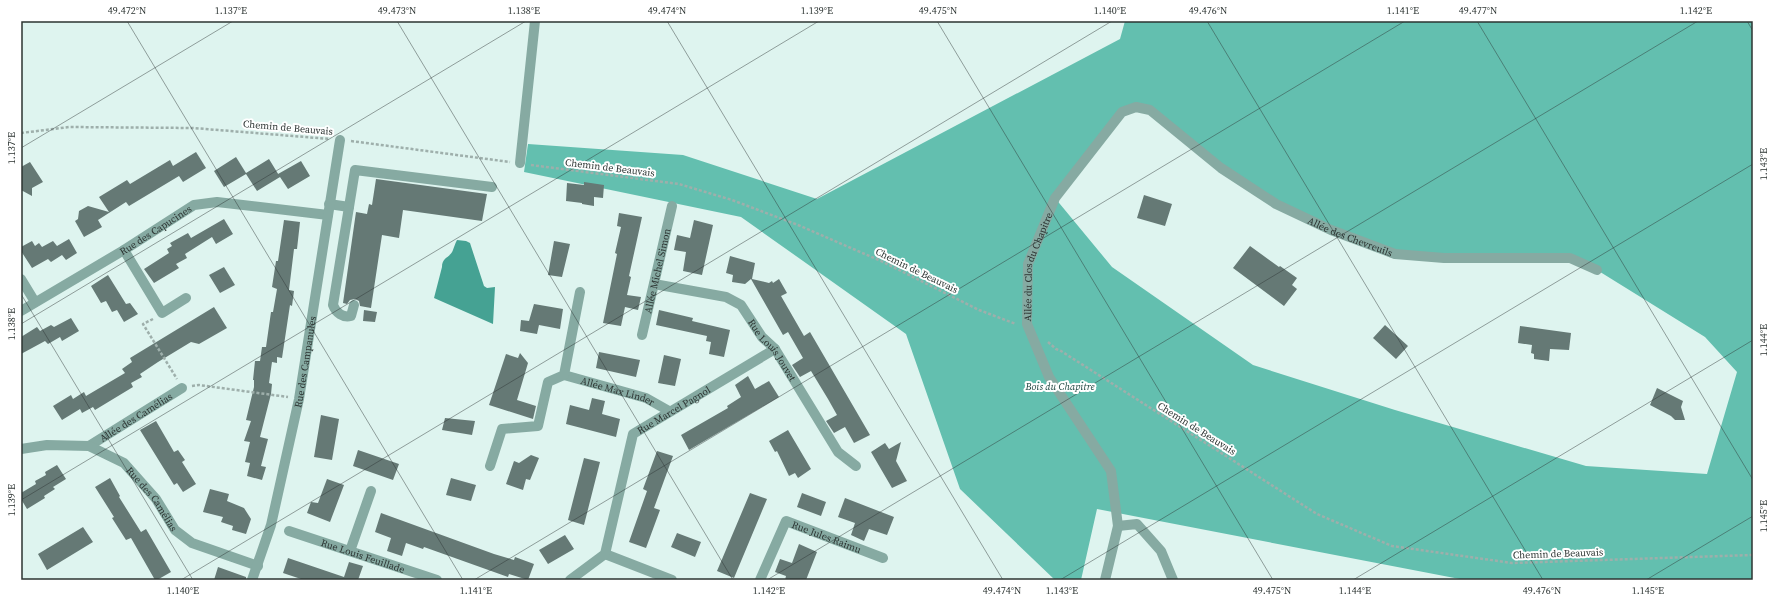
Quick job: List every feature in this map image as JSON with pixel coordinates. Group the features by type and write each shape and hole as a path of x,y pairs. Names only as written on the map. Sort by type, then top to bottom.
{"street":[{"path":"520,163 535,21"},
{"name":"Allée des Chevreuils","path":"1136,107 1150,110 1221,168 1276,204 1331,230 1395,254 1444,258 1570,258 1597,270"},
{"name":"Allée du Clos du Chapitre","path":"1104,580 1118,526 1111,471 1049,376 1027,324 1028,264 1055,198 1122,112 1136,107"},
{"name":"Rue des Campanules","path":"252,580 271,525 299,399 340,140"},
{"path":"354,305 351,316 346,317 338,314 333,305 355,170 492,187"},
{"name":"Rue des Capucines","path":"21,311 124,250 194,206 217,202 328,215"},
{"path":"329,204 349,207"},
{"name":"Allée Michel Simon","path":"642,335 672,206"},
{"path":"124,250 162,313 186,298"},
{"path":"21,279 35,302"},
{"name":"Rue Louis Jouvet","path":"654,284 726,297 741,306 762,338 775,349 838,452 856,466"},
{"path":"490,466 502,429 538,426 548,382 564,375 580,292"},
{"name":"Rue Marcel Pagnol","path":"605,554 633,434 669,411 775,349"},
{"name":"Allée Max Linder","path":"564,375 646,398 669,411"},
{"name":"Allée des Camélias","path":"89,446 182,388"},
{"name":"Rue des Camélias","path":"21,449 47,445 89,446 124,463 156,498 174,530 192,543 258,566"},
{"path":"350,551 371,491"},
{"name":"Rue Jules Raimu","path":"760,580 786,521 883,558"},
{"path":"1118,526 1137,524 1161,551 1173,580"},
{"name":"Rue Louis Feuillade","path":"289,531 437,580"},
{"path":"570,580 605,554 672,580"}],"path":[{"name":"Chemin de Beauvais","path":"21,133 68,127 193,128 340,140 680,184 732,200 798,225 881,261 979,310 1019,325 1027,324"},
{"path":"162,313 143,324 182,388 198,385 299,399"},
{"name":"Chemin de Beauvais","path":"1046,341 1056,349 1317,514 1392,546 1512,563 1753,555"}],"green space":[{"name":"Bois du Chapitre","path":"1125,21 1753,21 1753,580 1465,580 1097,509 1081,580 1055,580 960,489 906,334 741,217 524,172 528,144 683,155 817,199 1120,39","holes":["1150,110 1276,204 1395,254 1570,258 1597,270 1705,337 1737,372 1707,474 1586,466 1395,410 1253,365 1112,267 1055,198 1122,112"]}],"shaded area":[{"path":"457,240 470,243 484,286 487,288 495,287 493,324 434,298 443,261 452,253"}],"building":[{"path":"196,152 206,168 183,182 179,176 129,206 126,202 98,220 102,227 84,237 75,221 78,219 79,211 88,206 109,212 99,197 127,180 130,184 170,160 173,166"},
{"path":"236,157 246,173 269,159 280,177 257,191 246,174 224,187 214,171"},
{"path":"301,161 310,176 288,189 278,174"},
{"path":"30,162 43,182 32,188 32,196 21,190 21,167"},
{"path":"376,179 487,194 482,221 403,210 399,238 382,235 371,308 360,306 359,301 355,299 350,300 347,304 343,303 356,212 367,214 369,204 372,205"},
{"path":"584,182 604,185 603,198 594,197 594,206 566,201 567,183 584,185"},
{"path":"1144,195 1172,204 1165,226 1137,218"},
{"path":"619,213 642,217 629,276 631,277 627,295 641,297 638,310 625,307 621,326 603,323 621,227 617,226"},
{"path":"224,219 233,234 216,244 212,237 185,254 187,258 176,264 179,268 154,283 144,269 169,253 167,249 172,246 170,243 188,233 191,238"},
{"path":"284,220 300,222 297,249 294,249 289,290 294,291 292,306 290,305 282,358 277,357 277,363 272,362 269,383 272,384 271,394 260,437 268,439 261,466 266,467 262,480 247,476 250,463 245,462 250,442 244,441 251,421 246,420 254,387 253,380 255,361 260,361 262,347 266,347 271,312 273,312 277,289 272,287 276,261 278,261"},
{"path":"694,220 713,225 702,275 683,271 686,252 674,250 677,235 690,238"},
{"path":"69,239 77,253 66,260 62,255 51,262 48,259 32,268 21,251 21,247 32,241 35,246 39,243 42,247 53,241 57,246"},
{"path":"554,241 570,244 562,277 548,275"},
{"path":"1250,246 1297,278 1292,285 1297,289 1284,306 1233,268"},
{"path":"730,256 755,263 752,279 769,283 772,281 773,283 779,279 787,293 781,296 804,336 810,332 870,435 854,443 845,427 834,433 826,421 837,415 811,371 800,377 792,365 803,358 788,332 783,335 751,279 745,284 732,282 733,275 726,273"},
{"path":"224,267 235,285 220,293 209,275"},
{"path":"108,275 126,304 130,303 138,314 124,322 117,310 112,312 106,301 101,303 91,286"},
{"path":"534,304 563,309 560,329 539,325 537,334 520,331 521,320 529,321"},
{"path":"214,307 227,328 199,344 191,342 158,362 140,374 142,377 131,383 133,387 95,410 93,407 82,413 80,409 62,420 53,406 71,395 73,399 84,392 86,396 125,373 122,369 132,362 130,358"},
{"path":"364,310 377,312 375,322 363,321"},
{"path":"659,310 693,318 692,321 730,330 724,357 709,354 711,342 706,341 707,336 656,325"},
{"path":"71,318 79,331 62,341 60,337 48,344 45,341 21,354 21,337 37,327 40,331 51,325 54,327"},
{"path":"1385,325 1408,346 1396,359 1373,338"},
{"path":"1520,326 1571,333 1569,350 1550,349 1549,361 1534,359 1534,354 1531,353 1532,345 1518,343"},
{"path":"599,352 640,360 636,377 596,368"},
{"path":"520,353 528,363 517,400 536,406 533,419 489,405 506,354 518,358"},
{"path":"664,355 681,359 675,386 658,383"},
{"path":"748,376 755,389 769,381 779,397 689,450 681,435 728,408 727,406 741,397 735,385"},
{"path":"1657,388 1683,401 1681,407 1685,420 1675,420 1671,416 1650,405"},
{"path":"592,398 605,401 602,414 620,419 616,437 566,424 570,405 589,410"},
{"path":"321,415 339,419 332,460 314,457"},
{"path":"445,418 475,421 472,435 442,430"},
{"path":"156,421 174,452 178,450 185,460 182,462 196,484 183,492 177,483 174,485 140,430"},
{"path":"788,430 811,469 798,478 795,473 789,476 777,451 775,452 769,441"},
{"path":"901,442 896,461 907,481 892,488 871,452 885,443 889,449"},
{"path":"358,450 399,464 393,480 353,466"},
{"path":"657,451 673,456 654,508 660,510 646,548 629,542 647,491 643,489"},
{"path":"531,455 539,458 530,480 526,479 523,490 506,484 514,461 519,463"},
{"path":"584,458 600,462 584,525 568,520"},
{"path":"57,465 66,479 53,487 55,489 44,496 45,498 27,509 21,499 21,493 36,484 35,481 46,475 45,472"},
{"path":"110,478 120,496 119,497 141,532 146,529 171,572 157,580 155,580 131,538 126,540 112,518 114,517 95,487"},
{"path":"451,478 476,485 471,501 446,495"},
{"path":"327,479 344,485 330,522 307,513 311,502 318,503"},
{"path":"210,489 229,494 227,501 244,508 251,519 246,534 232,530 233,526 221,522 223,517 203,512"},
{"path":"750,493 767,499 734,578 717,571"},
{"path":"802,493 826,502 821,516 797,507"},
{"path":"845,498 894,517 887,535 869,529 864,541 851,535 855,523 838,517"},
{"path":"381,513 494,554 514,560 515,557 534,564 528,580 509,574 508,577 424,547 423,549 406,543 402,556 387,551 391,538 375,532"},
{"path":"83,527 93,542 47,570 38,554"},
{"path":"677,533 701,542 695,557 671,547"},
{"path":"565,535 574,549 548,564 539,550"},
{"path":"799,544 817,552 806,580 785,580 786,576 775,572 780,559 792,563"},
{"path":"288,558 344,577 349,562 363,566 358,580 304,580 283,573"},
{"path":"218,567 246,577 246,580 214,580"}]}
